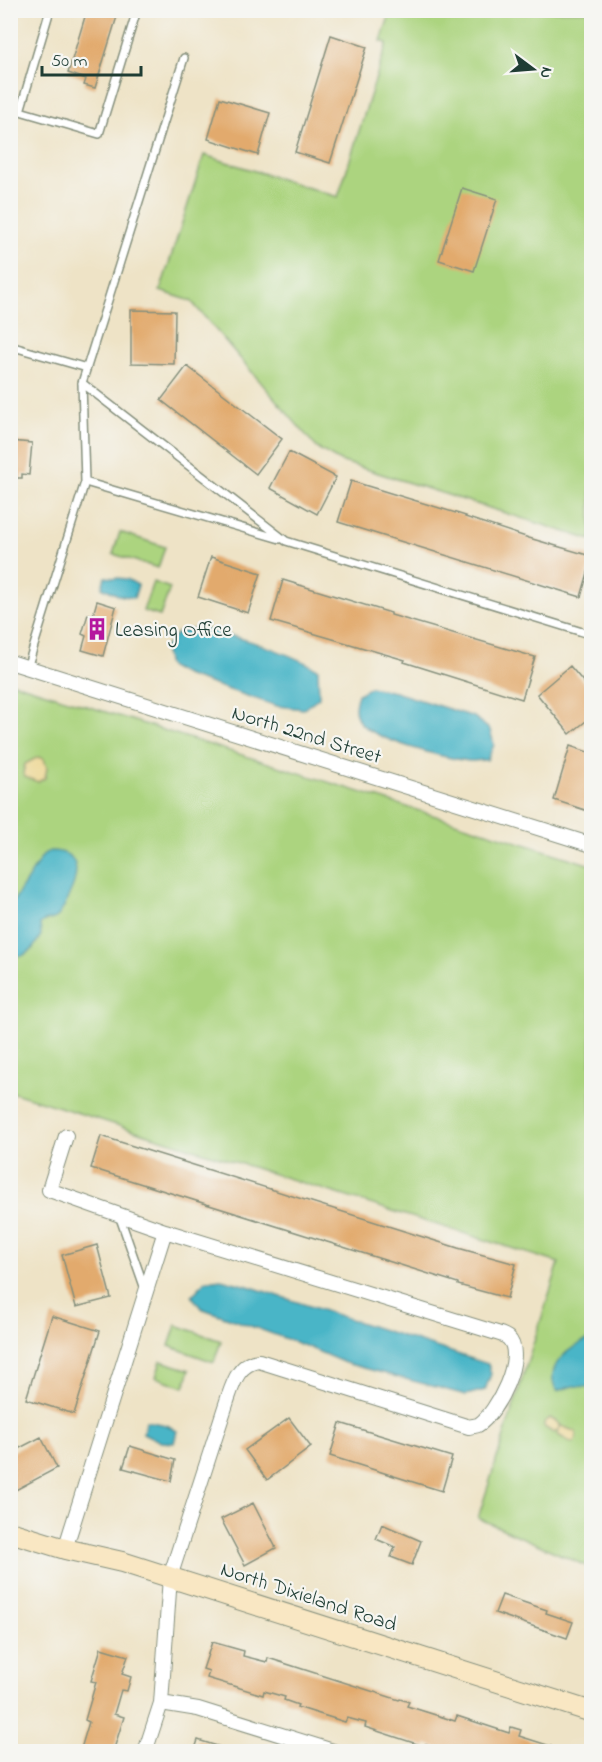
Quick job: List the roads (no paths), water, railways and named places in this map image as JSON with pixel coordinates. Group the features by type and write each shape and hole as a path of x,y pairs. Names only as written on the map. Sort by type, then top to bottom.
{"street":[{"name":"North 22nd Street","path":"10,662 591,845"},
{"path":"66,1136 49,1190 165,1231 500,1334 508,1337 513,1344 515,1359 500,1399 478,1424 469,1427 259,1361 246,1365 237,1375 227,1401 170,1577 161,1703 145,1752"},
{"path":"65,1549 165,1231"},
{"name":"North Dixieland Road","path":"10,1532 65,1549 122,1562 591,1712"},
{"path":"161,1703 198,1709 336,1752"}],"lane":[{"path":"51,10 20,111 99,134 136,10"},
{"path":"27,668 85,482 82,383 184,58"},
{"path":"10,346 87,368"},
{"path":"82,383 286,541"},
{"path":"85,482 591,635"},
{"path":"119,1215 146,1292"}],"water":[{"path":"105,577 127,579 138,585 134,598 118,595 102,587"},
{"path":"199,628 260,644 318,669 319,697 304,709 277,706 185,675 168,666 164,649 177,633"},
{"path":"370,687 395,692 474,717 490,730 494,745 487,760 469,761 427,752 393,741 366,728 359,721 355,708 358,694"},
{"path":"50,851 60,852 73,859 76,872 72,887 59,915 40,924 41,935 32,950 22,956 11,955 11,905 41,858"},
{"path":"221,1279 488,1364 491,1374 485,1390 466,1395 345,1363 303,1345 201,1308 192,1296 205,1281"},
{"path":"591,1339 591,1387 573,1386 557,1391 553,1382 553,1374 560,1359 567,1352"},
{"path":"146,1421 167,1425 177,1431 174,1443 161,1442 143,1433"}],"place":[{"name":"Leasing Office","path":"97,629"}]}
